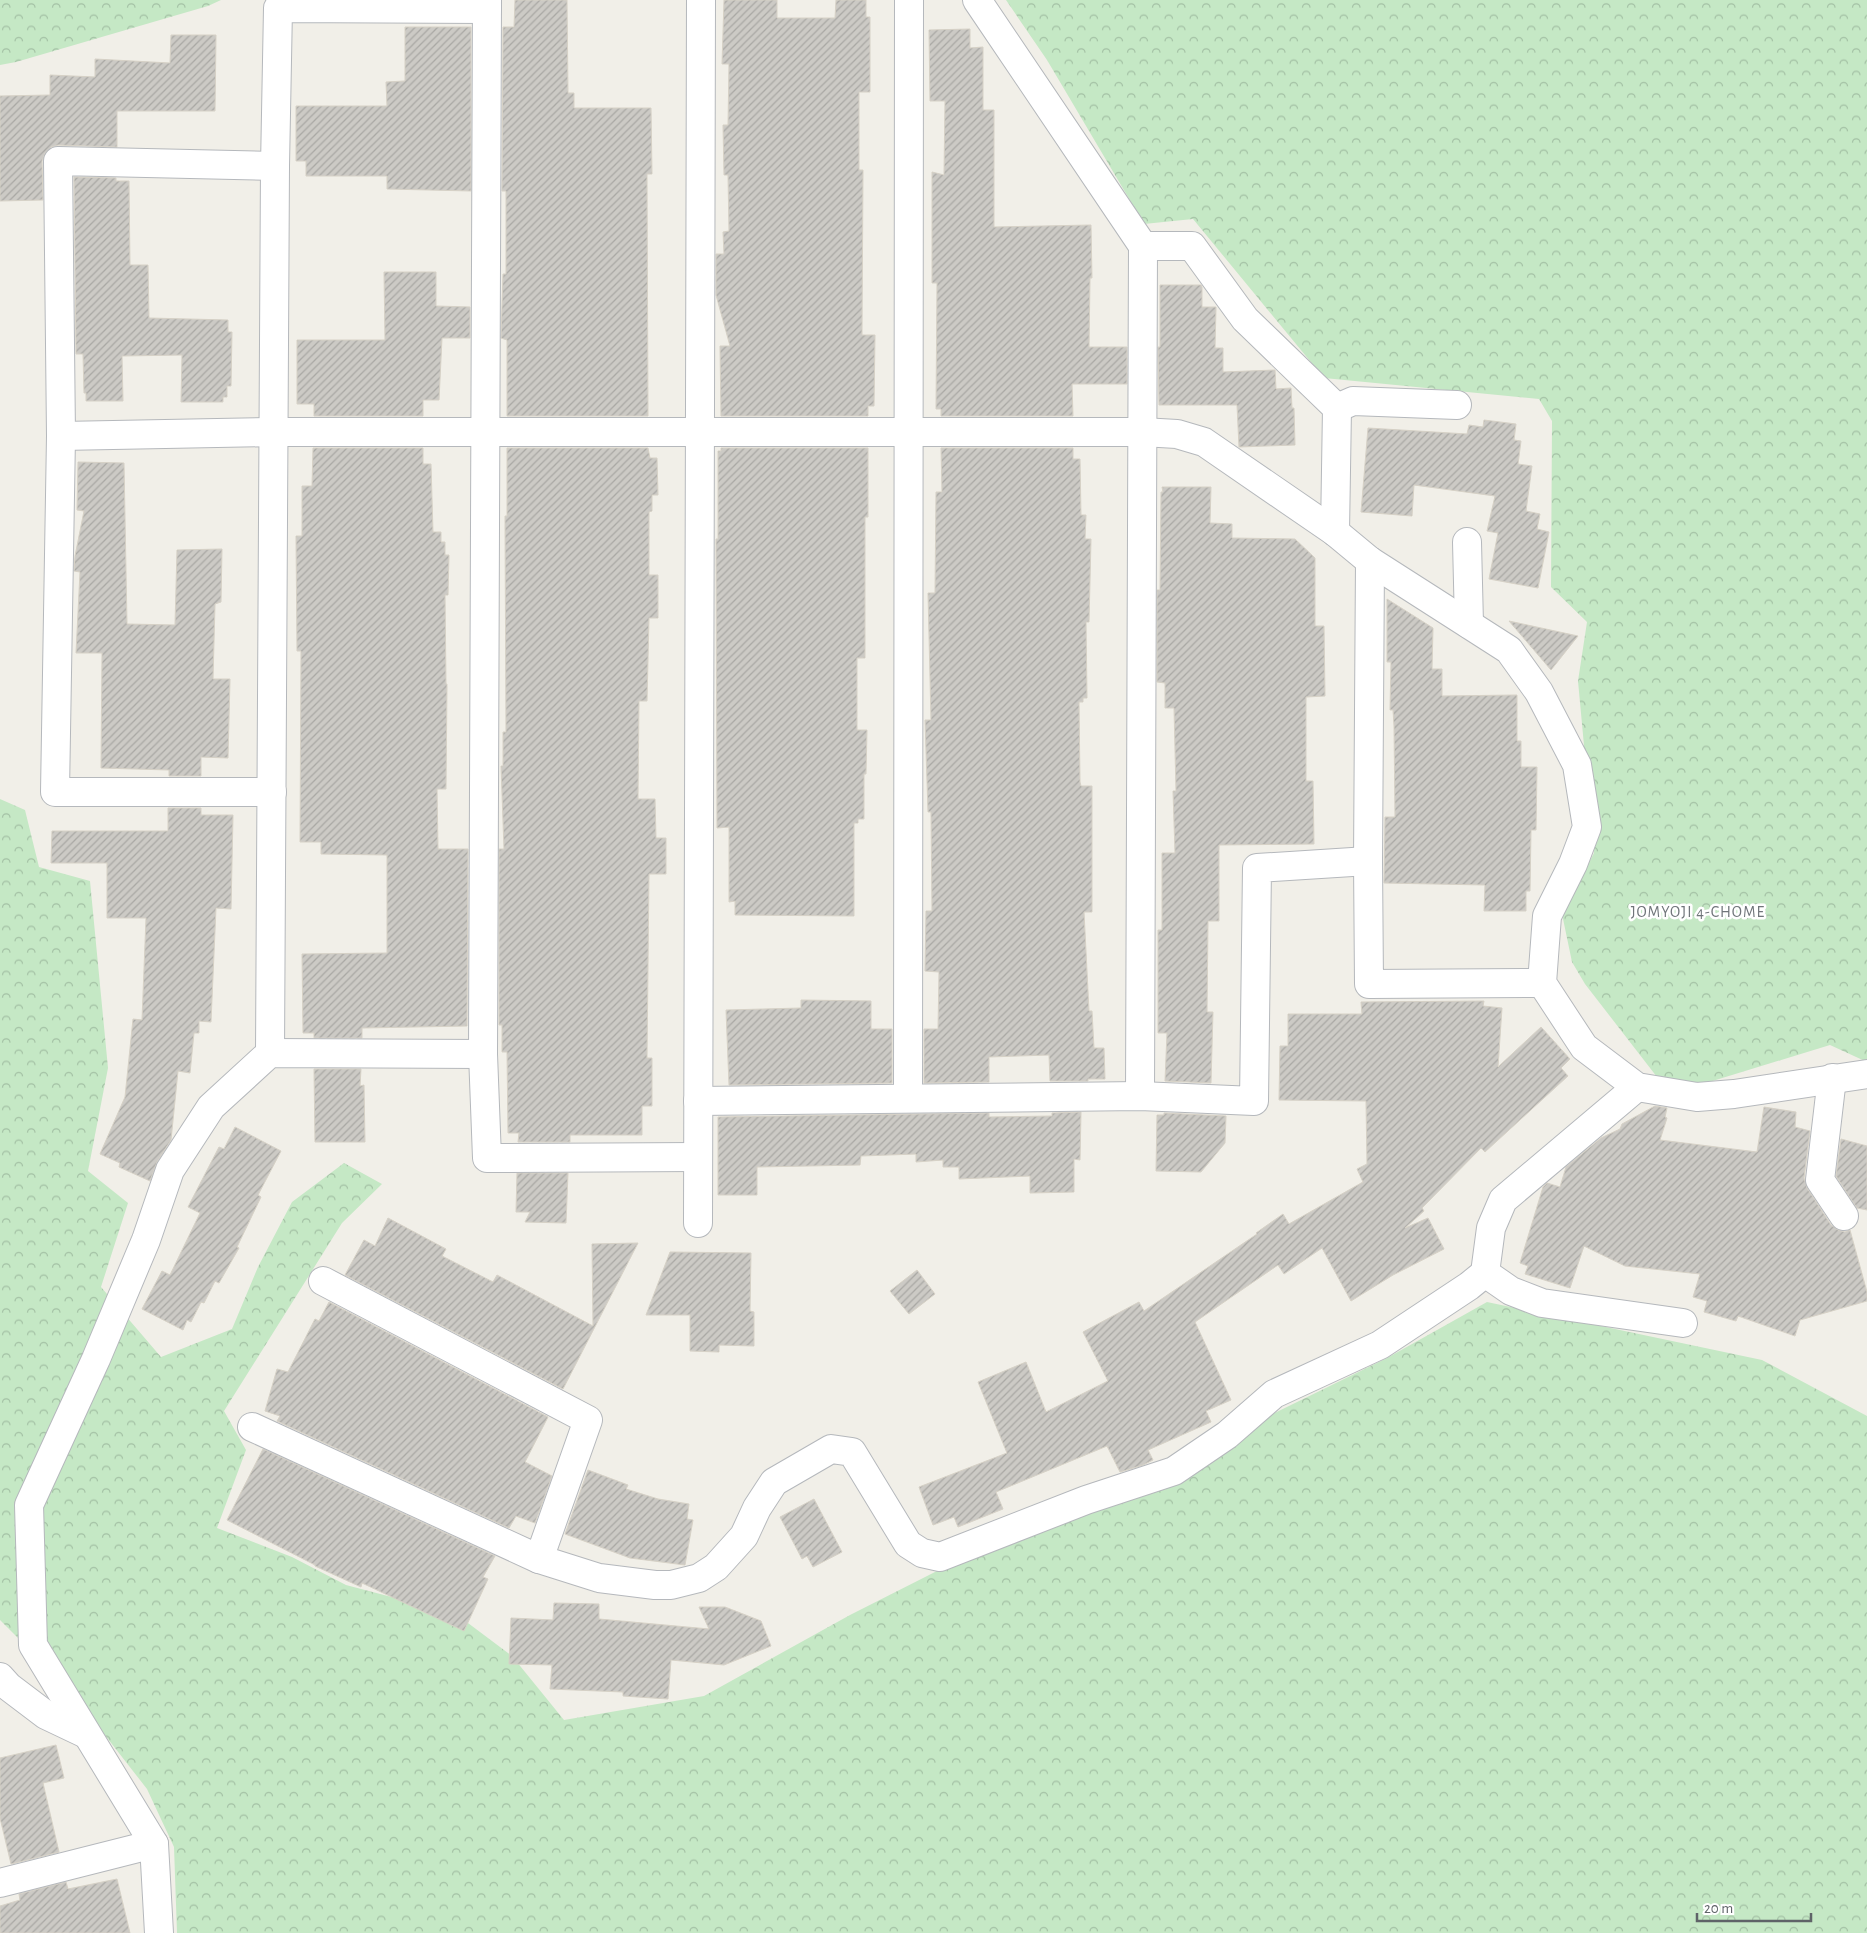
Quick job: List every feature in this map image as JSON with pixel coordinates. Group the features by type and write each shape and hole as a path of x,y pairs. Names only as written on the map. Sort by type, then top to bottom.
{"street":[{"path":"698,1223 700,0"},
{"path":"908,1098 909,0"},
{"path":"977,0 1143,246 1140,1096"},
{"path":"270,1053 275,166 278,8 487,4 483,1054 486,1158 698,1157"},
{"path":"272,792 55,792 61,436 58,161 275,166"},
{"path":"1143,246 1192,246 1245,319 1337,408 1335,532"},
{"path":"1337,408 1353,401 1458,405"},
{"path":"61,436 274,432 1142,432 1177,434 1204,442 1335,532 1370,561 1509,650 1539,692 1577,765 1587,827 1573,864 1547,916 1542,983 1584,1047 1637,1087 1696,1097 1734,1094 1867,1074"},
{"path":"1467,542 1469,624"},
{"path":"1370,561 1369,984 1542,983"},
{"path":"698,1101 1140,1096 1254,1101 1257,868 1368,861"},
{"path":"159,1933 154,1844 33,1645 29,1505 96,1358 146,1240 170,1170 211,1106 270,1053 483,1054"},
{"path":"1832,1078 1820,1180 1844,1216"},
{"path":"252,1427 539,1559 599,1578 655,1585 671,1585 699,1578 716,1567 744,1536 757,1508 774,1482 831,1449 852,1452 908,1544 922,1553 940,1556 1086,1500 1174,1471 1227,1435 1274,1394 1380,1345 1469,1286 1485,1273 1491,1228 1503,1200 1637,1087"},
{"path":"1485,1273 1511,1291 1542,1302 1683,1323"},
{"path":"323,1281 588,1420 539,1559"},
{"path":"0,1677 9,1687 46,1715 86,1734"},
{"path":"0,1883 154,1844"}],"green space":[{"path":"0,0 221,0 208,6 0,65"},
{"path":"1006,0 1867,0 1867,1062 1830,1045 1693,1087 1657,1077 1585,984 1572,962 1562,914 1594,853 1578,681 1587,622 1551,587 1552,421 1539,399 1324,378 1193,219 1144,224 1047,60"},
{"path":"0,799 25,810 39,867 90,881 108,1068 88,1171 128,1203 101,1287 161,1357 232,1329 258,1267 292,1202 344,1163 382,1184 342,1223 224,1411 246,1450 217,1528 292,1557 346,1585 456,1614 512,1656 564,1720 704,1696 850,1615 1022,1528 1203,1448 1387,1358 1487,1302 1762,1360 1867,1416 1867,1933 177,1933 174,1847 147,1789 69,1689 0,1620"}],"building":[{"path":"515,0 567,0 568,93 574,93 574,108 651,108 652,174 647,174 648,416 507,416 507,340 501,338 503,274 506,274 506,191 502,191 503,27 514,27"},
{"path":"724,0 777,0 777,18 835,18 836,0 866,0 866,17 870,17 870,92 859,92 859,170 863,170 862,335 875,335 874,406 868,406 868,416 721,416 720,346 730,346 716,295 716,254 724,254 723,232 729,231 728,175 724,175 723,125 728,125 729,64 722,64"},
{"path":"405,27 471,27 471,191 387,189 387,176 306,176 306,161 296,161 296,106 387,106 386,82 405,81"},
{"path":"970,29 970,48 983,47 983,110 994,110 994,227 1091,225 1092,278 1090,278 1089,347 1127,347 1127,384 1072,384 1073,416 941,416 941,409 936,409 937,283 932,283 932,172 944,175 945,101 930,101 929,30"},
{"path":"171,35 216,35 215,111 117,111 117,147 58,145 51,147 45,153 42,161 43,200 0,201 0,96 50,95 50,75 95,77 95,59 170,63"},
{"path":"74,177 116,178 116,181 129,181 130,265 148,265 149,318 228,320 228,332 232,332 231,386 227,386 227,397 223,397 223,402 181,402 182,355 122,356 123,401 86,401 83,354 76,354"},
{"path":"384,272 436,272 436,306 470,307 470,338 442,338 439,400 423,400 423,416 314,416 314,404 297,404 297,340 385,340"},
{"path":"1160,285 1201,285 1202,307 1216,307 1215,348 1223,348 1223,372 1275,370 1276,389 1291,388 1292,408 1294,408 1295,445 1239,447 1237,405 1159,405"},
{"path":"1484,420 1516,424 1514,440 1521,441 1518,464 1532,466 1526,511 1540,514 1537,529 1549,532 1538,588 1489,579 1498,533 1487,531 1495,496 1414,485 1412,516 1361,512 1368,428 1467,434 1469,425 1483,427"},
{"path":"313,448 423,448 423,464 431,464 433,532 441,532 441,542 445,542 445,555 449,555 448,595 445,595 447,684 446,789 437,789 438,849 468,849 467,1026 362,1028 362,1038 314,1038 314,1033 303,1033 302,954 387,953 387,855 321,854 321,842 300,842 301,651 297,651 296,536 302,536 302,486 312,486"},
{"path":"507,448 648,448 650,458 657,458 658,495 652,495 652,511 649,512 649,575 658,575 658,618 649,618 647,701 639,701 638,799 655,799 656,838 666,838 666,874 649,874 647,1058 652,1058 652,1106 642,1106 642,1135 570,1135 570,1142 518,1142 519,1133 508,1133 507,1052 502,1052 502,1025 499,1025 499,849 504,849 501,766 503,766 503,732 506,732 505,516 507,516"},
{"path":"721,448 868,448 868,517 865,517 865,658 857,658 857,730 867,730 866,774 864,774 864,819 858,819 858,823 854,823 854,916 735,915 735,901 729,902 729,827 717,828 716,539 718,539 718,451 721,451"},
{"path":"941,448 1073,448 1073,459 1080,459 1081,515 1086,515 1085,539 1091,539 1089,622 1086,622 1087,698 1083,698 1083,702 1079,702 1080,782 1081,786 1092,786 1092,912 1084,912 1089,1011 1092,1011 1094,1048 1104,1048 1105,1079 1050,1081 1049,1055 989,1057 989,1082 924,1083 924,1029 938,1029 939,972 925,971 926,911 932,911 931,812 928,812 925,720 931,720 928,593 935,593 936,492 942,492"},
{"path":"78,462 124,463 127,624 175,625 177,550 222,549 221,602 215,604 213,679 230,679 228,758 201,757 201,776 169,776 169,770 101,768 102,653 76,653 80,572 74,571 84,511 77,510"},
{"path":"1162,487 1211,487 1210,523 1232,524 1232,538 1295,539 1315,558 1315,626 1324,626 1325,696 1306,697 1306,781 1313,781 1314,844 1219,845 1219,921 1208,921 1207,1012 1213,1012 1211,1083 1165,1081 1167,1033 1158,1033 1158,930 1162,930 1162,853 1175,853 1173,791 1176,791 1174,708 1165,708 1165,683 1157,682 1157,590 1160,590"},
{"path":"1387,599 1433,628 1432,669 1442,669 1442,696 1517,695 1517,741 1521,741 1521,767 1537,767 1536,830 1531,830 1530,891 1526,891 1526,911 1484,911 1485,885 1384,883 1385,817 1395,817 1394,726 1393,710 1390,710 1391,662 1387,662"},
{"path":"1509,621 1578,636 1551,670"},
{"path":"168,808 201,808 201,815 233,815 231,909 216,908 211,1022 199,1021 199,1033 194,1033 190,1073 178,1071 171,1140 157,1162 150,1181 119,1167 120,1163 100,1154 125,1097 133,1019 142,1020 146,918 107,918 107,863 51,863 52,831 168,831"},
{"path":"801,1000 871,1001 871,1029 892,1029 892,1083 729,1085 726,1010 801,1008"},
{"path":"1484,1001 1483,1006 1502,1008 1498,1067 1541,1027 1570,1059 1561,1068 1568,1076 1485,1152 1481,1148 1422,1208 1424,1211 1405,1228 1428,1218 1444,1249 1393,1275 1351,1301 1322,1248 1284,1274 1278,1265 1195,1322 1231,1400 1206,1411 1211,1422 1148,1450 1153,1460 1143,1465 1120,1472 1107,1446 996,1492 1003,1509 958,1527 954,1517 933,1525 919,1487 1007,1453 978,1382 1026,1362 1046,1412 1108,1381 1083,1332 1139,1302 1144,1311 1257,1234 1283,1214 1289,1224 1363,1182 1357,1169 1367,1164 1366,1101 1279,1100 1280,1046 1288,1046 1288,1014 1362,1014 1361,1002"},
{"path":"314,1069 361,1069 360,1086 364,1085 365,1142 315,1142"},
{"path":"1655,1106 1667,1108 1665,1117 1667,1118 1660,1140 1757,1152 1764,1107 1796,1112 1795,1127 1810,1131 1804,1178 1807,1188 1831,1225 1845,1232 1850,1230 1867,1292 1867,1301 1800,1320 1795,1336 1738,1316 1736,1321 1704,1312 1707,1301 1693,1297 1700,1274 1625,1266 1584,1246 1570,1288 1525,1274 1528,1266 1520,1263 1543,1187 1547,1183 1560,1187 1566,1167 1601,1138 1620,1129 1622,1124"},
{"path":"1081,1112 1080,1160 1074,1159 1074,1192 1030,1193 1030,1176 959,1179 959,1167 943,1167 943,1160 916,1162 916,1154 861,1156 860,1165 757,1167 757,1195 718,1195 718,1117 989,1113 989,1117 1052,1116 1052,1113"},
{"path":"1164,1113 1226,1116 1225,1143 1201,1172 1156,1171 1157,1115 1164,1115"},
{"path":"235,1127 281,1151 258,1195 261,1197 237,1247 239,1248 219,1283 215,1281 204,1303 201,1302 191,1322 187,1320 183,1330 142,1309 162,1271 170,1275 200,1213 188,1207 219,1147 224,1149"},
{"path":"1841,1139 1867,1146 1867,1210 1857,1208 1836,1176"},
{"path":"517,1173 568,1173 566,1223 525,1222 530,1212 516,1212"},
{"path":"388,1218 446,1249 442,1256 493,1282 497,1275 593,1326 592,1244 638,1243 563,1389 345,1275 364,1240 375,1246"},
{"path":"670,1252 751,1253 750,1311 754,1312 754,1346 719,1345 719,1352 690,1351 690,1315 646,1315"},
{"path":"917,1270 935,1294 909,1314 890,1291"},
{"path":"329,1302 548,1417 525,1462 552,1476 535,1523 516,1516 509,1528 277,1421 280,1416 265,1411 277,1369 288,1372 315,1319 319,1321"},
{"path":"263,1449 495,1556 483,1577 488,1579 464,1631 362,1583 361,1587 315,1566 227,1520"},
{"path":"588,1470 628,1485 626,1489 658,1499 689,1504 687,1519 693,1520 685,1565 630,1558 565,1534"},
{"path":"814,1499 842,1552 813,1567 807,1556 802,1559 780,1517"},
{"path":"554,1603 599,1604 599,1619 709,1629 699,1607 725,1607 761,1621 771,1646 724,1665 671,1660 668,1699 623,1696 623,1692 550,1689 552,1665 509,1664 511,1618 553,1620"},
{"path":"56,1745 64,1778 43,1783 59,1852 11,1864 0,1818 0,1758"},
{"path":"117,1879 130,1933 0,1933 0,1906 20,1900 19,1894 66,1882 68,1889"}],"district":[{"name":"JOMYOJI 4-CHOME","path":"1698,911"}]}
